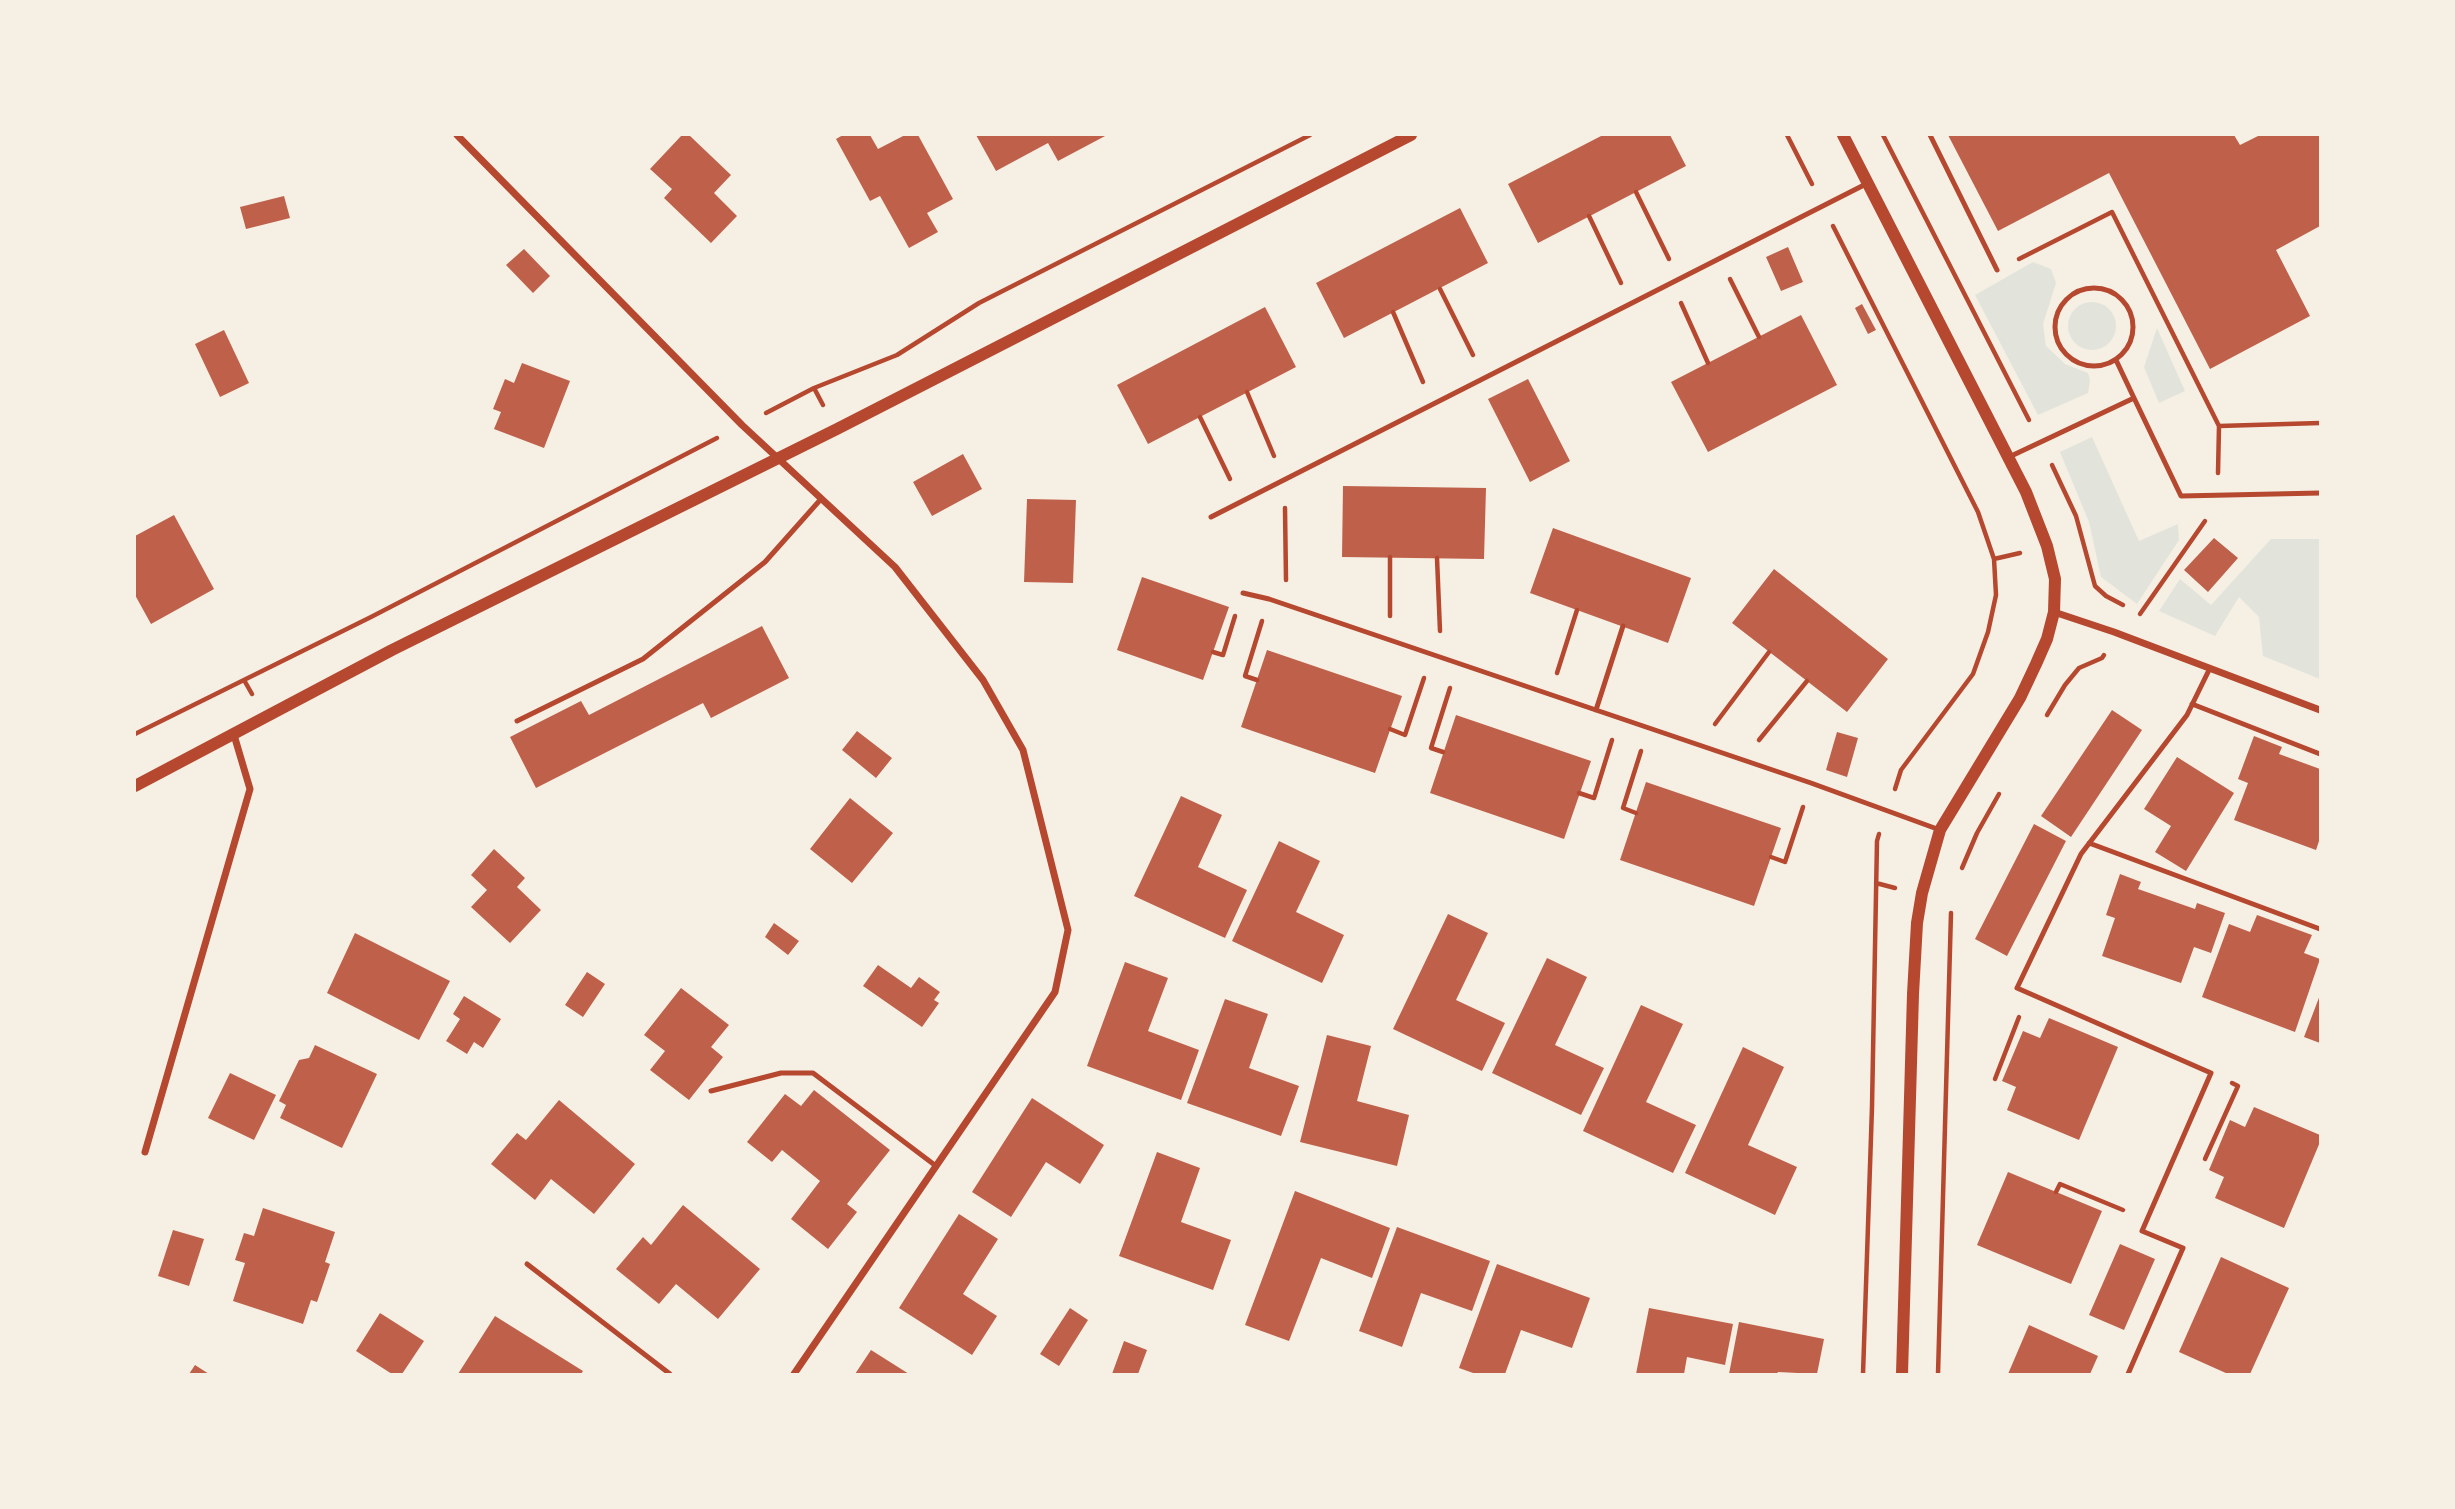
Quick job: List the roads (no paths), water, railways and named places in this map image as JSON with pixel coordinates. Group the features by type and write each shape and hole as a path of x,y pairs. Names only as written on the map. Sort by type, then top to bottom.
{"street":[{"path":"457,135 777,459 895,567 983,680 1023,750 1068,930 1055,992 794,1374"},
{"path":"135,786 392,650 777,459 1411,135"},
{"path":"1843,135 2009,457 2047,545 2054,579 2054,612 2047,639 2020,698 1940,830 1922,893 1917,923 1902,1374"},
{"path":"2054,612 2320,710"},
{"path":"145,1152 250,789 234,735"}],"lane":[{"path":"1930,135 1997,270"},
{"path":"1211,517 1868,183"},
{"path":"2084,290 2105,290 2126,304 2133,328 2125,352 2116,360 2091,366 2079,363 2062,350 2057,340 2056,320 2066,301 2074,294 2084,290"},
{"path":"2116,360 2181,496 2320,493"},
{"path":"2009,457 2134,398"},
{"path":"517,721 643,659 765,562 821,499"},
{"path":"1243,593 1269,599 1597,710 1940,830"},
{"path":"1597,710 1623,626"},
{"path":"2128,1374 2183,1248 2142,1231 2211,1073 2017,988 2081,854 2187,715 2210,668"},
{"path":"2192,704 2320,754"},
{"path":"2089,843 2320,929"},
{"path":"710,1091 781,1073 813,1073 936,1166"},
{"path":"527,1264 670,1374"}]}
